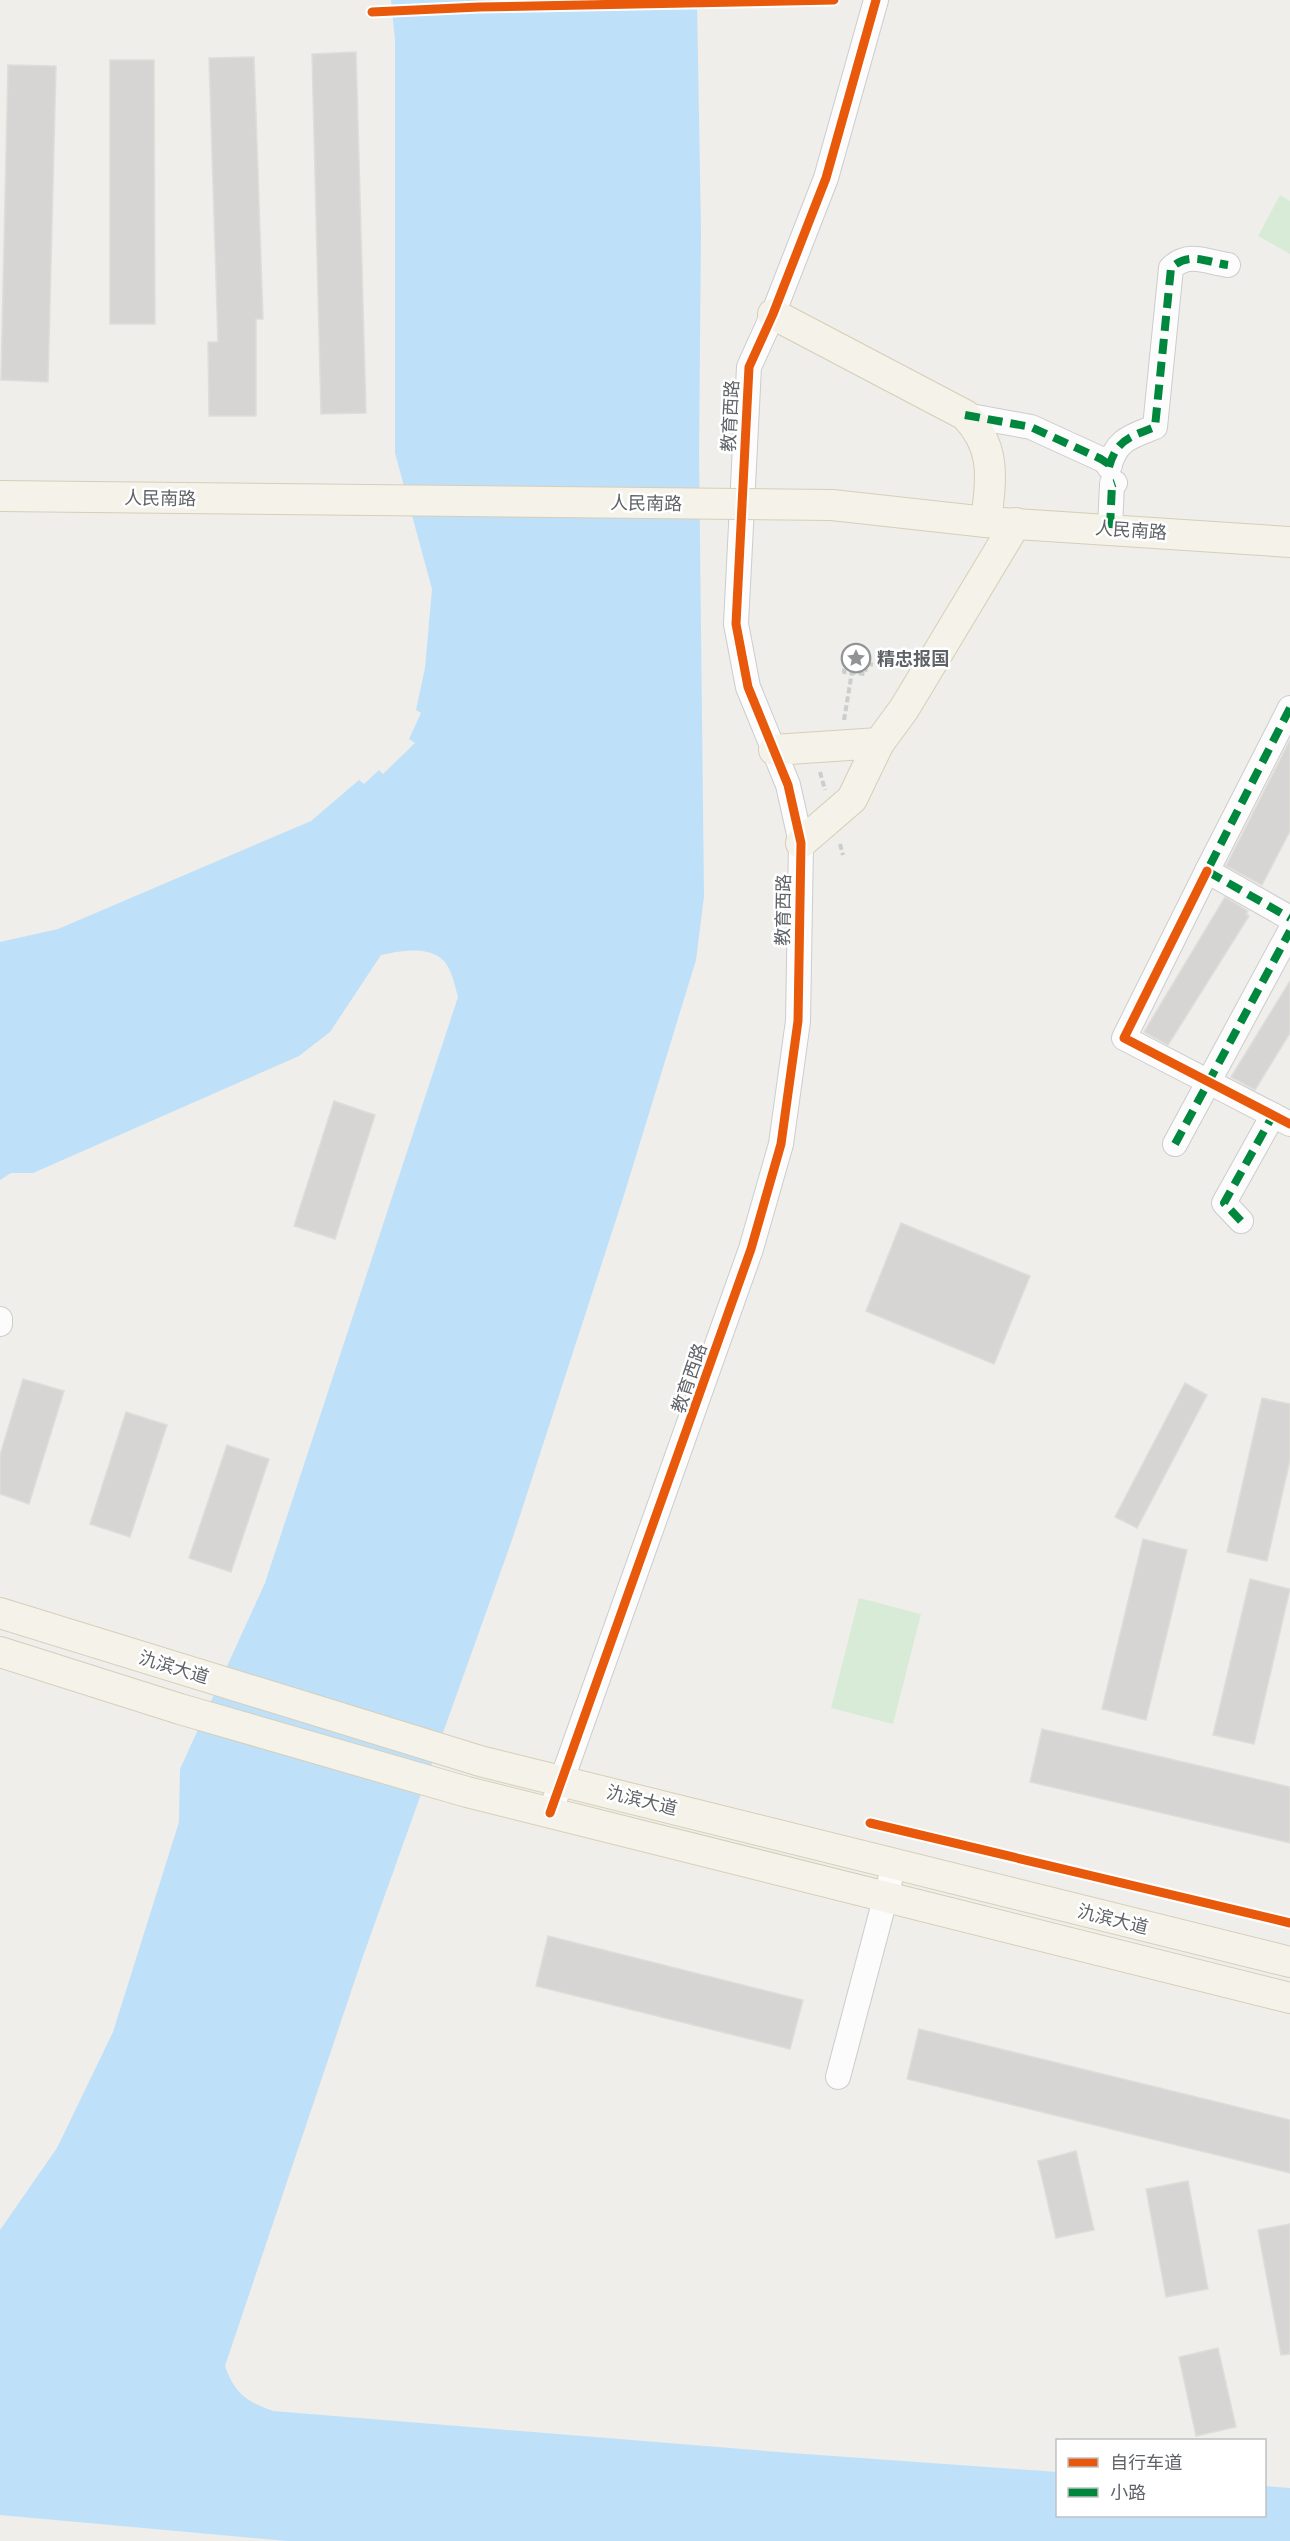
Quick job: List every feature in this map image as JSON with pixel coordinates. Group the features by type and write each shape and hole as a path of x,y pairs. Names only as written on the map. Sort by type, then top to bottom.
{"main road":[{"path":"773,314 965,415 980,430 987,452 991,481 986,522"},
{"name":"人民南路","path":"0,496 832,505 986,522 1110,528 1290,542"},
{"path":"801,843 852,799 879,743 904,709 1016,524"},
{"path":"774,750 879,743"},
{"name":"氿滨大道","path":"0,1613 480,1761 561,1779 894,1865 1290,1962"},
{"name":"氿滨大道","path":"0,1652 180,1709 467,1792 1290,1998"}],"street":[{"name":"教育西路","path":"550,1813 675,1468 751,1249 781,1144 798,1021 801,843 788,785 748,687 736,624 749,367 773,314 826,178 876,0"},
{"path":"1110,528 1112,471 1120,443 1130,436 1155,427 1171,268 1180,260 1190,257 1228,265"},
{"path":"965,415 1031,427 1101,459 1112,471"},
{"path":"1241,1221 1224,1203 1282,1120 1124,1038 1290,708"},
{"path":"1207,871 1290,918"},
{"path":"1175,1144 1290,931"},
{"path":"838,2077 894,1865"}],"path":[{"path":"846,649 868,651 865,674 852,672 844,672 846,649"},
{"path":"839,747 852,672"}],"green space":[{"path":"1280,195 1290,201 1290,254 1258,236"},
{"path":"859,1598 921,1614 893,1724 831,1708"}],"water":[{"path":"391,0 697,0 701,232 699,453 704,896 696,960 624,1195 513,1537 362,1959 225,2366 237,2390 249,2400 273,2411 1056,2472 1056,2517 1266,2517 1266,2486 1290,2488 1290,2541 287,2541 0,2515 0,2230 57,2148 113,2032 179,1822 180,1769 265,1583 458,997 449,969 438,956 414,950 381,955 330,1032 299,1056 33,1173 11,1173 0,1180 0,942 58,929 311,821 359,780 364,784 379,770 383,774 415,743 409,739 421,713 416,710 425,668 432,589 395,453 395,40"}],"building":[{"path":"356,52 366,413 321,414 312,54"},
{"path":"254,57 263,319 256,319 256,416 209,416 208,342 218,342 209,58"},
{"path":"110,60 154,60 155,324 110,324"},
{"path":"8,65 56,66 48,382 1,380"},
{"path":"1290,740 1290,831 1262,885 1226,866"},
{"path":"1225,897 1248,911 1246,914 1249,916 1168,1045 1144,1032"},
{"path":"1290,981 1290,1033 1255,1090 1231,1077"},
{"path":"334,1101 375,1115 335,1239 294,1226"},
{"path":"901,1223 1030,1276 994,1364 866,1311"},
{"path":"23,1379 64,1391 29,1504 0,1494 0,1455"},
{"path":"1185,1383 1207,1395 1137,1528 1115,1517"},
{"path":"1262,1398 1290,1404 1290,1460 1267,1561 1227,1552"},
{"path":"126,1412 167,1425 130,1537 90,1524"},
{"path":"227,1445 269,1459 231,1572 189,1558"},
{"path":"1143,1539 1187,1550 1146,1720 1102,1709"},
{"path":"1250,1579 1290,1589 1254,1744 1213,1735"},
{"path":"1042,1729 1290,1787 1290,1843 1030,1782"},
{"path":"548,1936 803,2000 790,2049 536,1986"},
{"path":"919,2029 1290,2120 1290,2173 907,2079"},
{"path":"1076,2151 1094,2230 1056,2238 1038,2161"},
{"path":"1188,2181 1208,2289 1166,2297 1146,2189"},
{"path":"1290,2224 1290,2354 1281,2355 1258,2230"},
{"path":"1218,2348 1236,2427 1196,2436 1179,2357"}],"marked path":[{"path":"1109,467 1120,445 1155,427 1171,268 1184,260 1191,259 1228,265"},
{"path":"965,415 1031,427 1110,465"},
{"path":"1110,528 1112,484 1115,483"},
{"path":"1290,708 1207,871 1290,918"},
{"path":"1175,1144 1290,931"},
{"path":"1241,1221 1224,1203 1273,1115"}],"cycle path":[{"path":"372,12 479,7 834,0"},
{"path":"550,1813 751,1249 781,1144 798,1021 801,843 788,785 748,687 736,624 749,367 773,314 826,178 876,0"},
{"path":"1207,871 1124,1038 1290,1124"},
{"path":"870,1823 1290,1923"}],"place":[{"name":"精忠报国","path":"856,658"}]}
